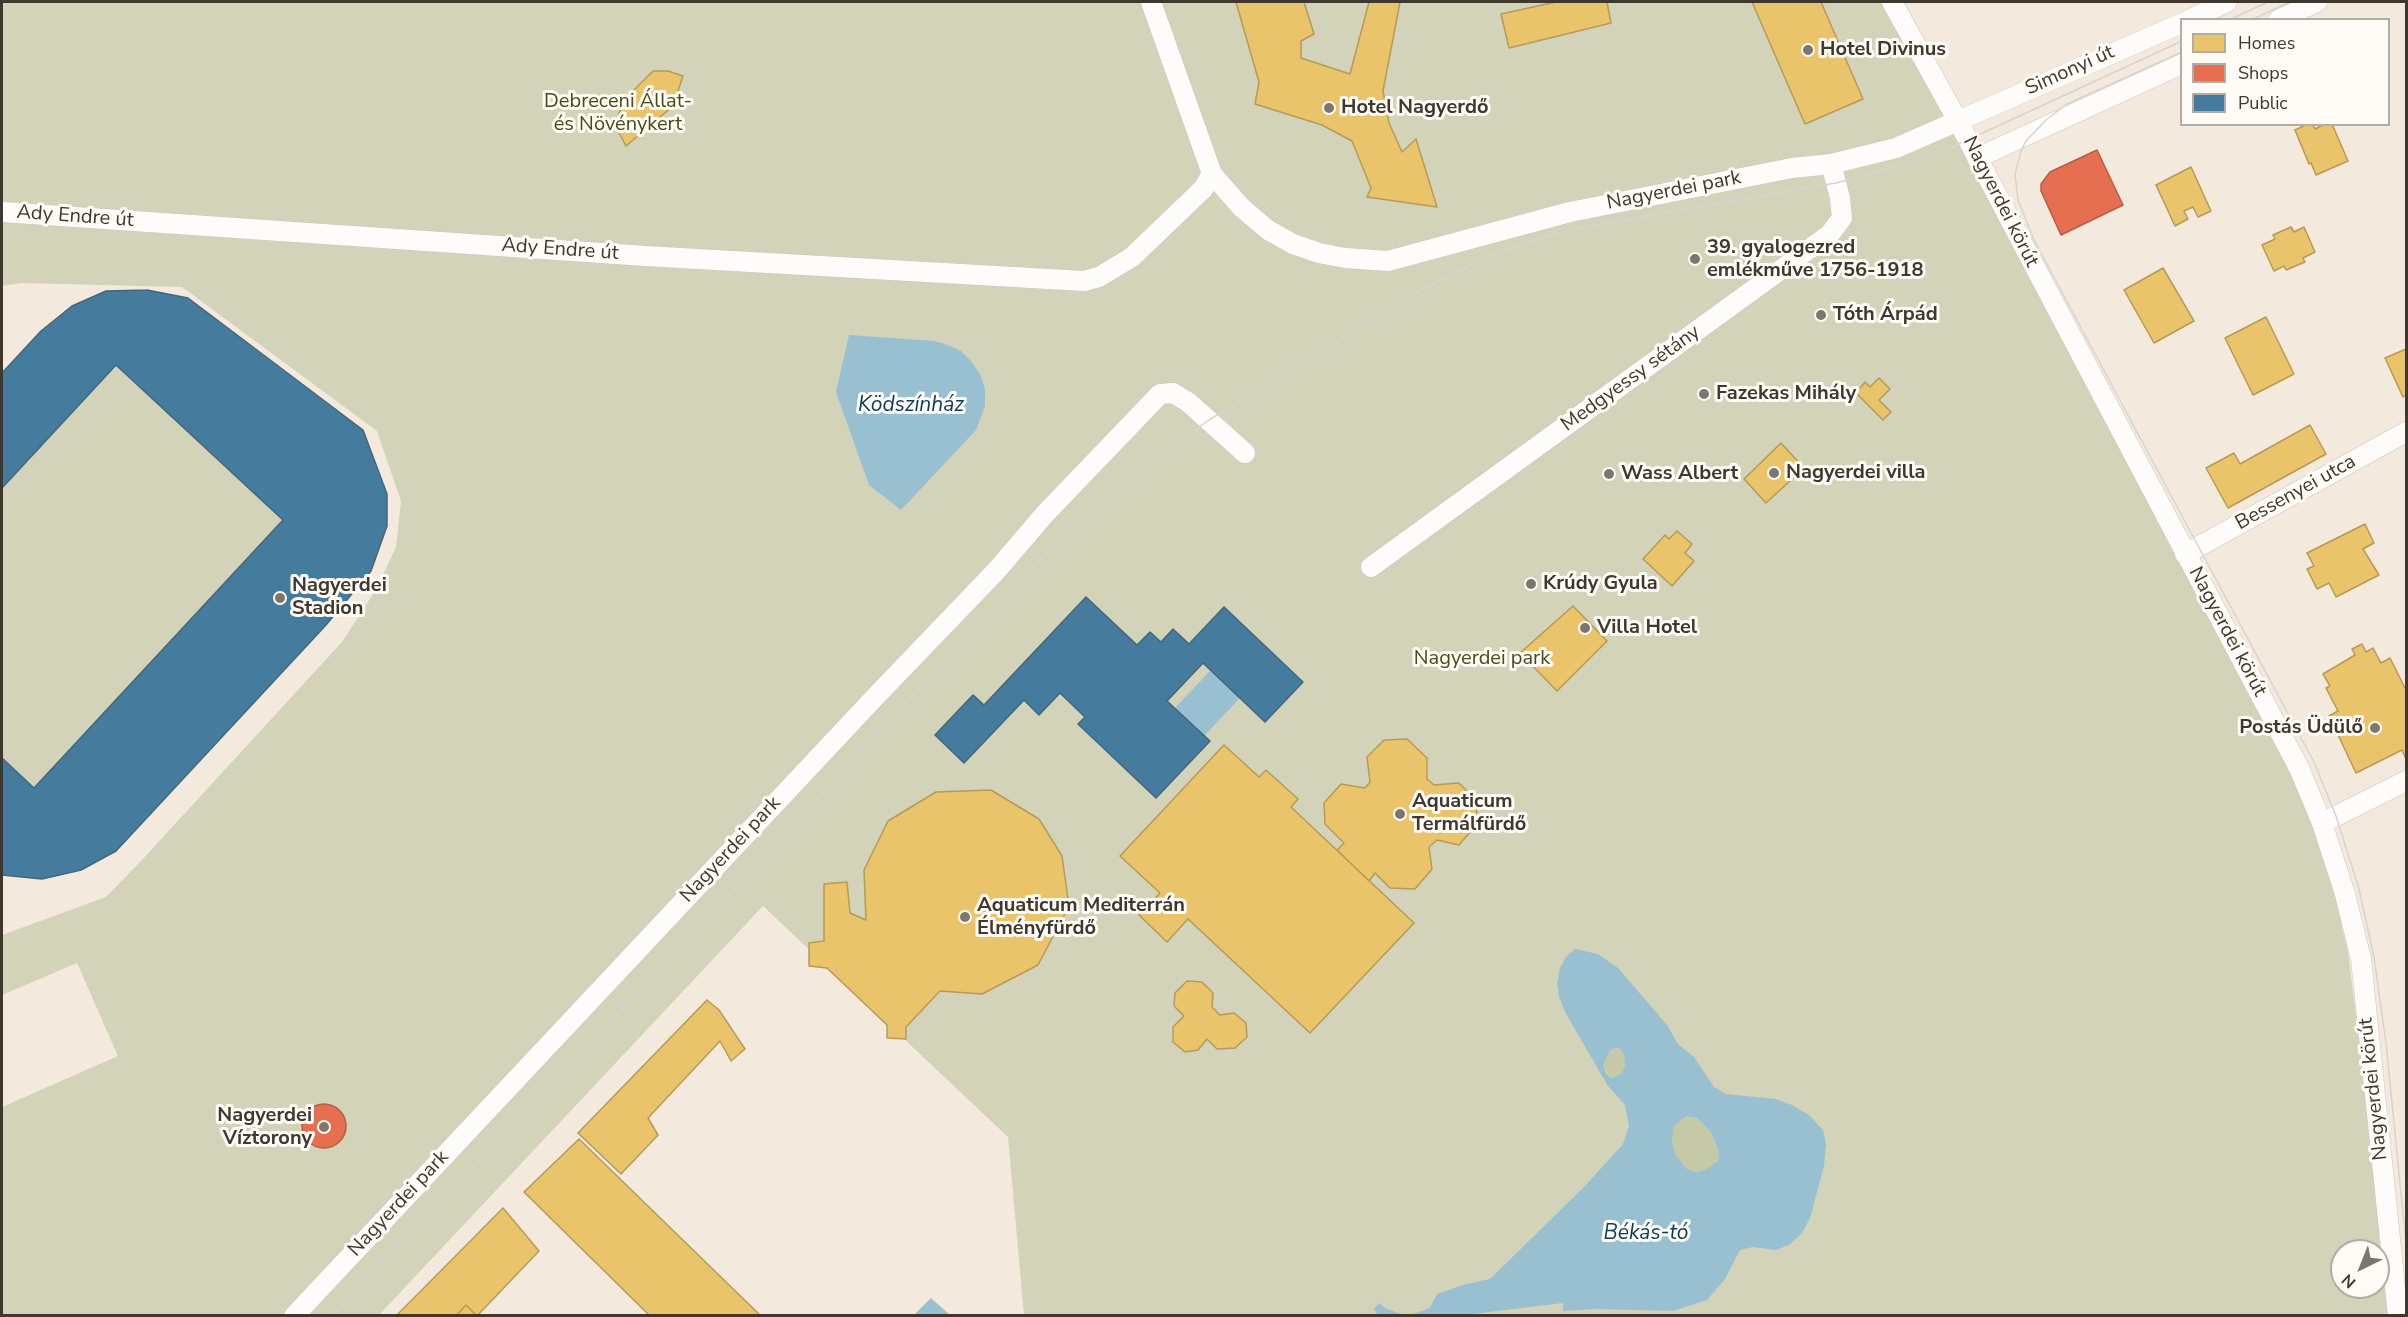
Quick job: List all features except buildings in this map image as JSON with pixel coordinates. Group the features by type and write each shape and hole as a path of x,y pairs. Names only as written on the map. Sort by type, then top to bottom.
{"street":[{"path":"1152,2 1212,174"},
{"name":"Nagyerdei körút","path":"1892,2 1958,121 2299,768 2322,823 2346,894 2361,959 2398,1316"},
{"path":"2192,18 2227,2"},
{"path":"2282,18 2317,2"},
{"name":"Simonyi út","path":"1958,121 2180,22"},
{"name":"Simonyi út","path":"1977,158 2180,64"},
{"name":"Nagyerdei park","path":"1212,174 1241,207 1269,230 1293,244 1336,256 1388,261 1570,212 1792,168 1832,164 1896,148 1958,121"},
{"name":"Medgyessy sétány","path":"1371,567 1830,234 1842,218 1832,164"},
{"name":"Ady Endre út","path":"2,212 514,247 1084,281 1117,268 1132,257 1203,189 1212,174"},
{"name":"Nagyerdei park","path":"294,1316 860,712 997,570 1051,507 1160,394 1173,393 1188,402 1245,453"},
{"name":"Bessenyei utca","path":"2185,554 2406,432"},
{"path":"2322,823 2406,781"}],"green space":[{"name":"Nagyerdei park","path":"2,2 1892,2 2299,768 2350,913 2341,924 2348,952 2361,1056 2380,1239 2330,1239 2330,1299 2386,1299 2388,1315 1024,1315 1008,1137 763,906 379,1315 2,1315 2,1107 118,1056 77,963 2,995 2,935 106,897 141,861 342,642 377,588 396,547 401,501 377,431 182,287 22,283 2,286"},
{"path":"116,365 283,520 34,788 2,758 2,488"},
{"path":"1619,1048 1624,1054 1625,1066 1620,1074 1612,1079 1603,1065 1611,1049"},
{"path":"1686,1116 1697,1118 1711,1132 1719,1152 1718,1161 1705,1170 1696,1172 1687,1169 1676,1156 1672,1141 1674,1126"}],"water":[{"name":"Ködszínház","path":"849,335 934,341 948,345 961,351 981,376 985,390 985,406 976,430 901,510 869,485 836,392"},
{"path":"1211,670 1240,698 1204,736 1175,708"},
{"name":"Békás-tó","path":"1575,949 1598,954 1618,968 1667,1025 1678,1044 1694,1057 1714,1087 1726,1094 1776,1099 1809,1115 1823,1130 1826,1144 1824,1166 1810,1218 1802,1233 1789,1245 1776,1250 1753,1247 1740,1250 1725,1279 1707,1300 1673,1311 1595,1309 1563,1311 1563,1303 1464,1315 1410,1315 1430,1308 1437,1294 1490,1279 1585,1186 1623,1144 1629,1126 1625,1105 1608,1086 1565,1012 1559,997 1557,983 1560,968 1566,957","holes":["1619,1048 1624,1054 1625,1066 1620,1074 1612,1079 1606,1073 1603,1065 1611,1049","1686,1116 1697,1118 1711,1132 1719,1152 1718,1161 1705,1170 1696,1172 1687,1169 1676,1156 1672,1141 1674,1126"]},
{"path":"931,1298 950,1315 914,1315"},
{"path":"1379,1303 1385,1308 1404,1315 1378,1315 1374,1309"}],"tram line":[{"path":"2233,18 2268,2"},
{"path":"2255,18 2290,2"},
{"path":"332,1316 690,938 896,713 1074,524 1146,465 1209,420 1415,293 1482,259 1528,242 1574,229 1836,183 1902,165 1950,148 2180,42"},
{"path":"2180,53 2067,104 2046,120 2026,141 2021,151 2015,174 2018,200 2034,240 2314,762 2336,816 2359,889 2374,957 2386,1043 2406,1243"}],"place":[{"name":"Hotel Divinus","path":"1808,50"},
{"name":"Hotel Nagyerdő","path":"1329,108"},
{"name":"39. gyalogezred emlékműve 1756-1918","path":"1695,259"},
{"name":"Tóth Árpád","path":"1821,315"},
{"name":"Fazekas Mihály","path":"1704,394"},
{"name":"Nagyerdei villa","path":"1774,473"},
{"name":"Wass Albert","path":"1609,474"},
{"name":"Krúdy Gyula","path":"1531,584"},
{"name":"Nagyerdei Stadion","path":"280,598"},
{"name":"Villa Hotel","path":"1585,628"},
{"name":"Postás Üdülő","path":"2375,728"},
{"name":"Aquaticum Termálfürdő","path":"1400,814"},
{"name":"Aquaticum Mediterrán Élményfürdő","path":"965,917"},
{"name":"Nagyerdei Víztorony","path":"324,1127"}],"park label":[{"name":"Debreceni Állat- és Növénykert","path":"618,114"}]}
